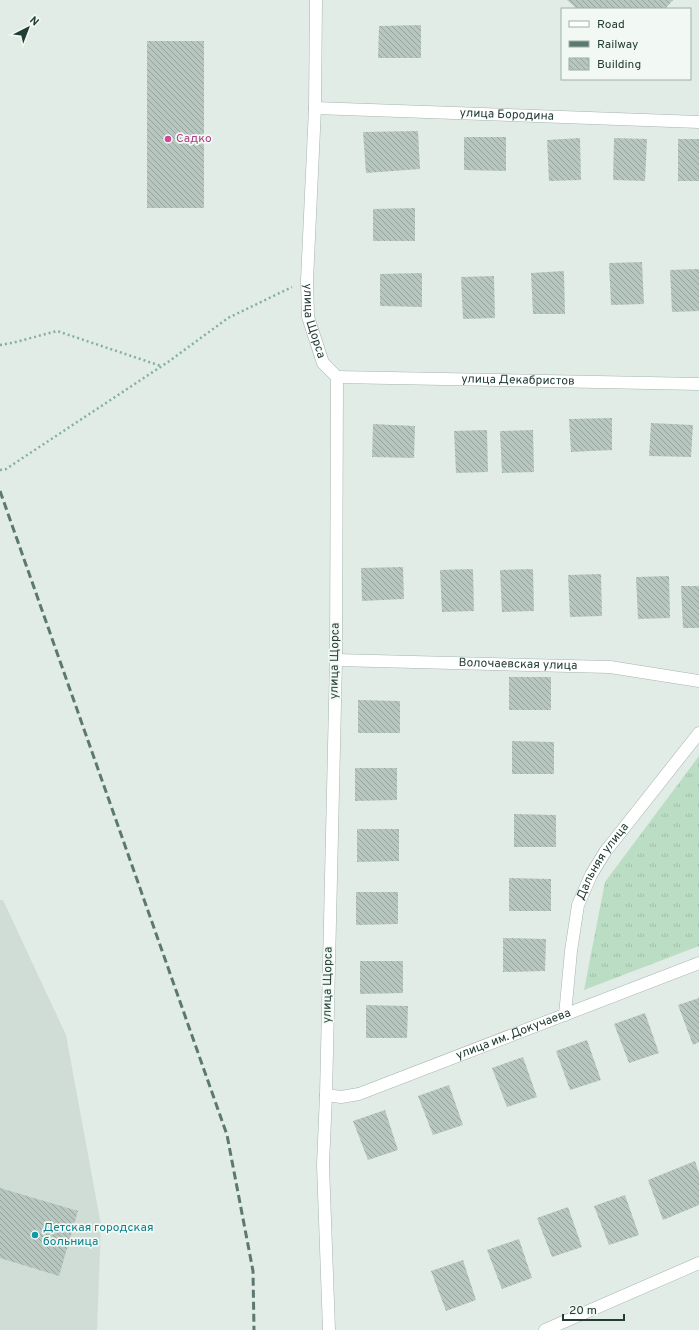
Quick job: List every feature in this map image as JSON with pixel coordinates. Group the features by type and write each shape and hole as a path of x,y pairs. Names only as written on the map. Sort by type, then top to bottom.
{"street":[{"name":"улица Щорса","path":"316,0 315,108 307,280 308,317 320,357 323,363 337,377 336,660 323,1165 329,1330"},
{"name":"улица Бородина","path":"315,108 699,122"},
{"name":"улица Декабристов","path":"337,377 699,384"},
{"name":"Волочаевская улица","path":"336,660 610,667 699,680"},
{"name":"Дальняя улица","path":"565,1014 571,951 578,905 591,875 605,852 699,733"},
{"name":"улица им. Докучаева","path":"326,1095 342,1098 359,1094 699,963"},
{"path":"545,1330 699,1263"}],"path":[{"path":"0,470 6,469 161,366 228,318 307,280"},
{"path":"0,345 58,331 161,366"}],"shaded area":[{"path":"0,900 3,900 66,1035 101,1225 97,1330 0,1330"}],"green space":[{"path":"699,756 699,946 584,990 605,882"}],"building":[{"path":"567,0 673,0 666,8 576,8"},
{"path":"421,25 421,58 378,58 379,26"},
{"path":"147,41 204,41 204,208 147,208"},
{"path":"418,131 420,169 366,173 363,132"},
{"path":"464,137 506,137 506,171 464,170"},
{"path":"580,138 581,180 549,181 547,140"},
{"path":"614,138 647,139 645,181 613,180"},
{"path":"678,139 699,139 699,181 678,181"},
{"path":"415,208 415,241 373,241 373,209"},
{"path":"642,262 644,304 611,305 609,263"},
{"path":"699,269 699,311 672,312 670,270"},
{"path":"564,271 565,314 533,314 531,273"},
{"path":"422,273 422,307 380,306 380,274"},
{"path":"494,276 495,318 463,319 461,277"},
{"path":"612,418 612,450 571,452 569,419"},
{"path":"651,423 693,425 691,457 649,456"},
{"path":"373,424 415,426 414,458 372,457"},
{"path":"487,430 488,472 456,473 454,431"},
{"path":"533,430 534,472 502,473 500,431"},
{"path":"403,567 404,599 362,601 361,568"},
{"path":"473,569 474,611 442,612 440,570"},
{"path":"533,569 534,611 502,612 500,570"},
{"path":"601,574 602,616 570,617 568,575"},
{"path":"669,576 670,618 638,619 636,577"},
{"path":"681,586 699,586 699,628 683,628"},
{"path":"509,677 551,677 551,710 509,710"},
{"path":"358,700 400,701 400,733 358,733"},
{"path":"512,741 554,742 554,774 512,774"},
{"path":"355,768 397,768 397,800 355,801"},
{"path":"514,814 556,815 556,847 514,847"},
{"path":"357,829 399,829 399,861 357,862"},
{"path":"509,878 551,879 551,911 509,911"},
{"path":"356,892 398,892 398,924 356,925"},
{"path":"503,938 546,939 545,971 503,972"},
{"path":"360,961 403,961 403,993 360,994"},
{"path":"699,998 699,1042 693,1045 678,1005"},
{"path":"366,1005 408,1006 407,1038 366,1038"},
{"path":"645,1013 659,1053 629,1063 614,1024"},
{"path":"587,1040 601,1080 570,1090 556,1051"},
{"path":"523,1057 537,1097 507,1107 492,1068"},
{"path":"449,1085 463,1125 433,1135 418,1096"},
{"path":"385,1110 398,1150 368,1160 353,1121"},
{"path":"695,1161 699,1174 699,1205 663,1220 648,1180"},
{"name":"Детская городская больница","path":"0,1188 78,1211 59,1276 0,1258"},
{"path":"625,1195 639,1235 609,1245 594,1206"},
{"path":"568,1207 582,1247 552,1257 537,1218"},
{"path":"519,1239 532,1278 502,1289 487,1250"},
{"path":"463,1260 476,1300 446,1311 431,1271"}],"railway":[{"path":"0,491 227,1135 253,1271 254,1330"}],"place":[{"name":"Садко","path":"168,139"},
{"name":"Детская городская больница","path":"35,1235"}]}
